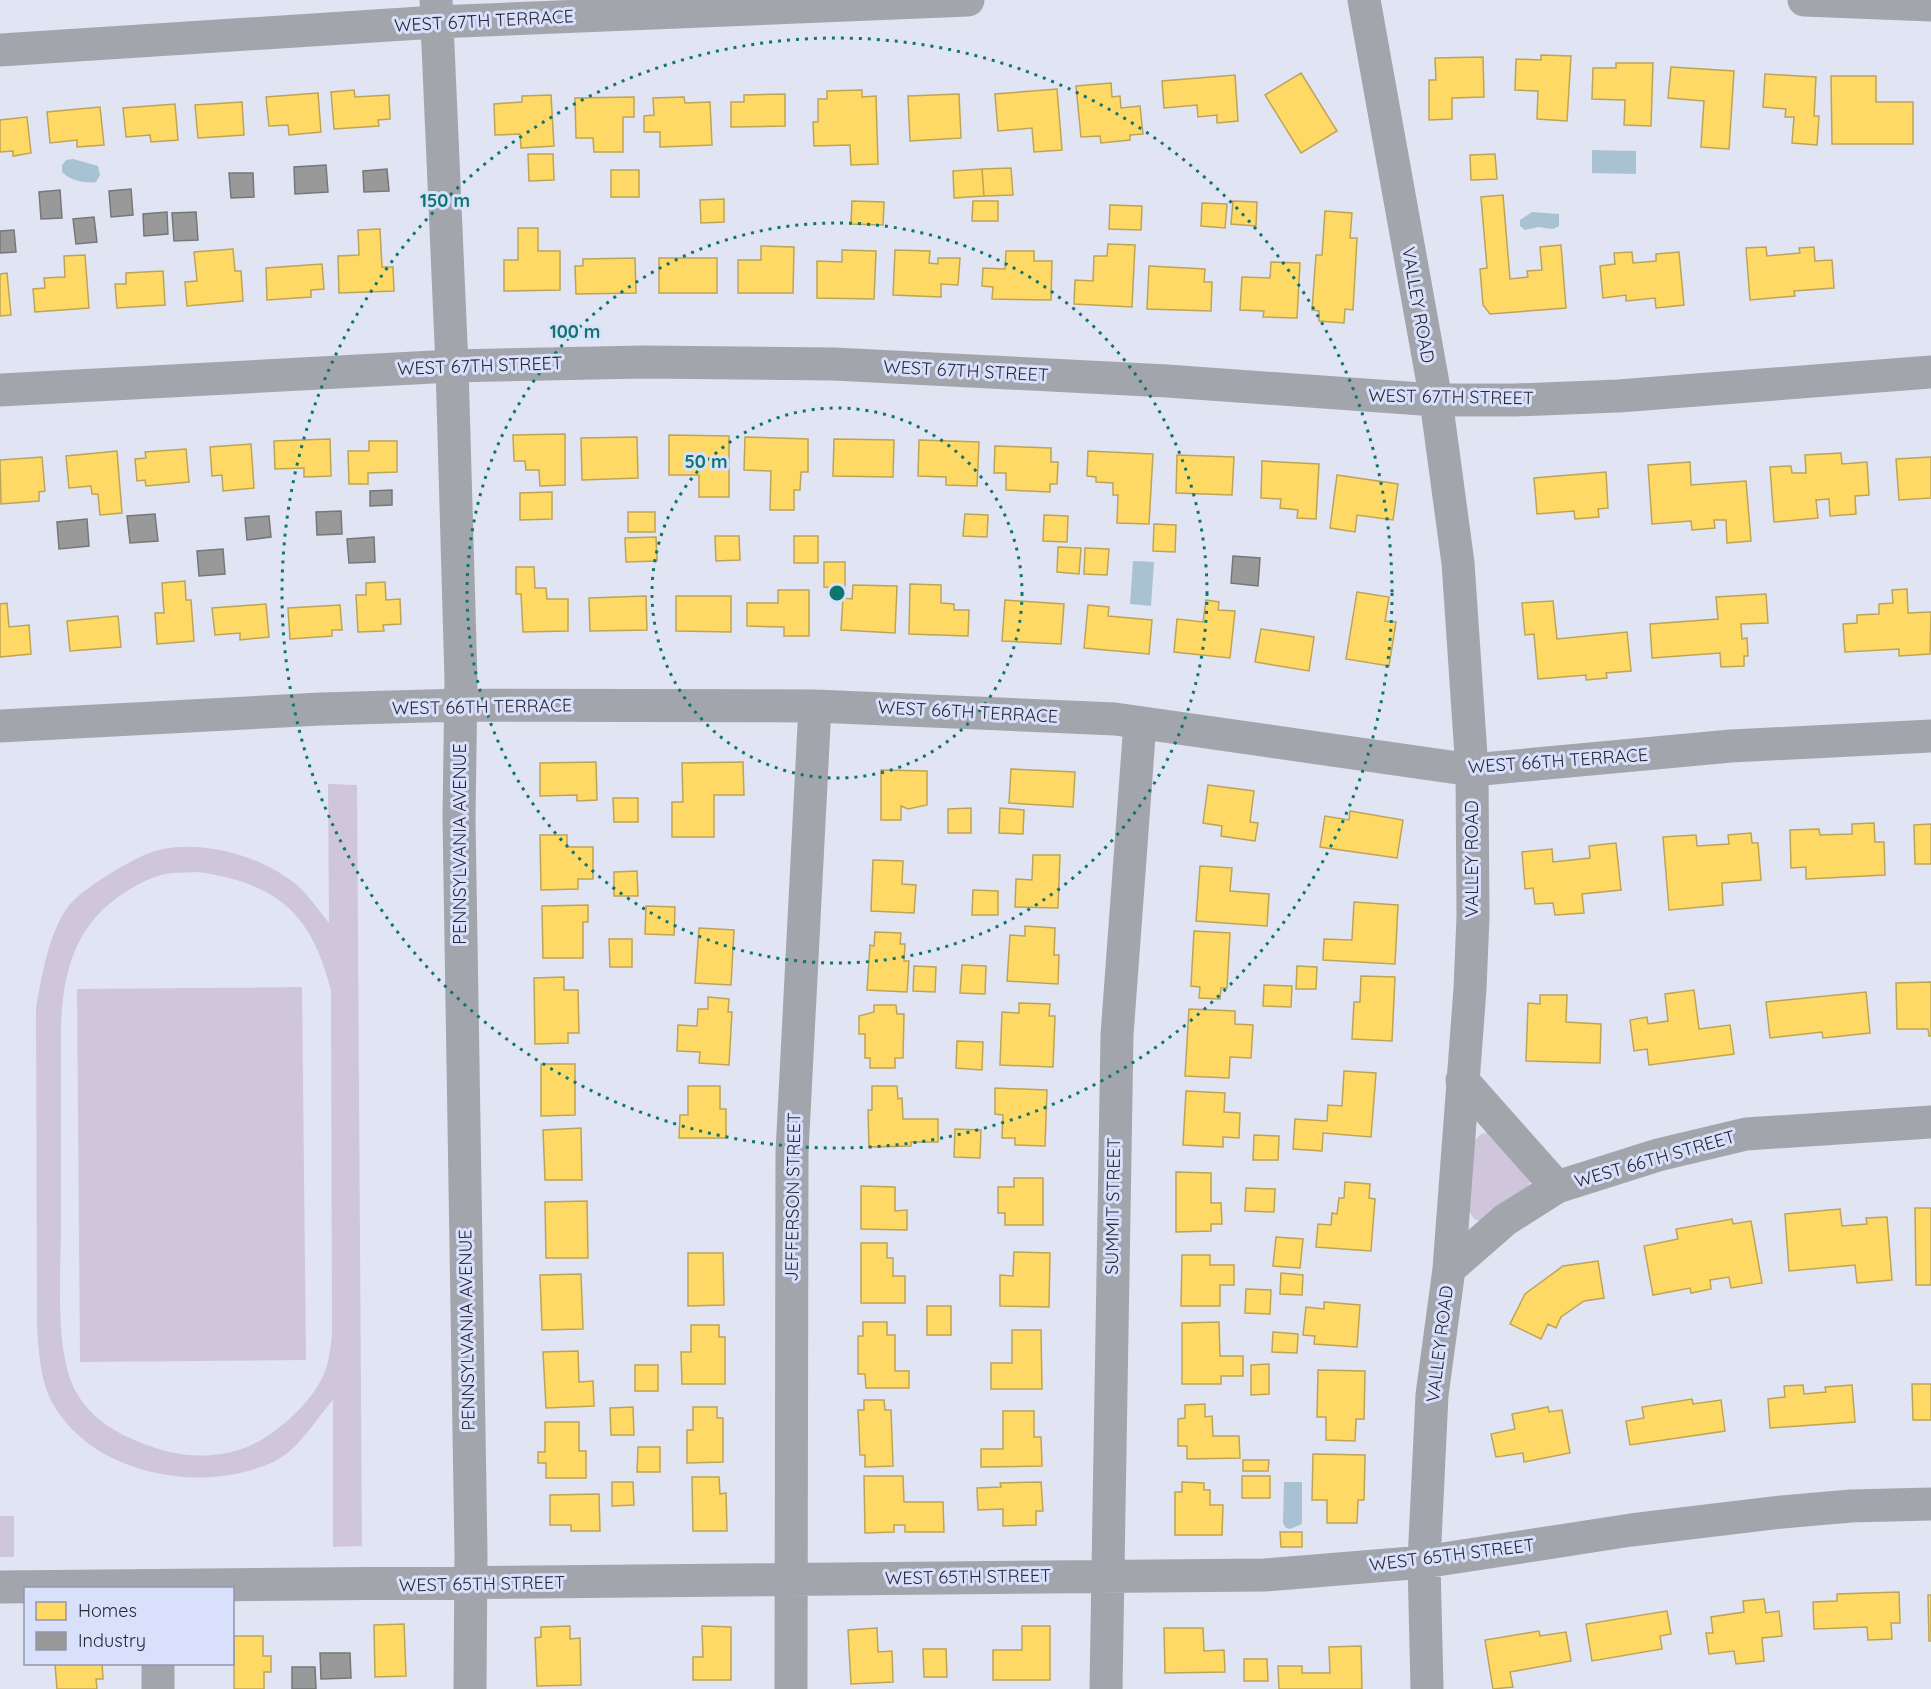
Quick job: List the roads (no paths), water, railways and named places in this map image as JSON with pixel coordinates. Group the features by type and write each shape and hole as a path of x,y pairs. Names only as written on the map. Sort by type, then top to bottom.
{"street":[{"name":"WEST 67TH TERRACE","path":"0,50 436,11 968,0"},
{"name":"VALLEY ROAD","path":"1364,0 1436,400 1458,563 1472,770 1473,917 1449,1269 1432,1395 1424,1562 1427,1689"},
{"path":"1804,0 1931,5"},
{"name":"PENNSYLVANIA AVENUE","path":"436,11 452,366 462,705 460,952 471,1583 470,1689"},
{"name":"WEST 67TH STREET","path":"0,390 452,366 578,362 834,364 1167,381 1436,400 1618,396 1931,372"},
{"name":"WEST 66TH TERRACE","path":"0,726 310,710 462,705 815,706 988,712 1140,723 1472,770 1731,746 1931,736"},
{"name":"JEFFERSON STREET","path":"791,1689 789,1582 792,1152 815,706"},
{"name":"SUMMIT STREET","path":"1106,1689 1117,1035 1140,723"},
{"name":"WEST 66TH STREET","path":"1462,1080 1557,1187 1658,1155 1746,1134 1931,1122"},
{"path":"1449,1269 1505,1220 1557,1187"},
{"name":"WEST 65TH STREET","path":"221,1587 789,1582 954,1576 1265,1575 1424,1562 1631,1530 1782,1512 1851,1506 1931,1504"},
{"name":"WEST 65TH STREET","path":"0,1587 24,1587"},
{"path":"158,1665 158,1689"}],"water":[{"path":"1592,150 1636,151 1636,174 1592,173"},
{"path":"73,159 98,166 100,175 96,182 78,181 62,172 62,165 66,160"},
{"path":"1532,212 1559,214 1559,226 1553,229 1538,227 1525,230 1520,226 1520,220"},
{"path":"1133,561 1154,562 1151,606 1130,604"},
{"path":"1284,1482 1302,1482 1302,1524 1290,1529 1286,1528 1283,1523"}]}
